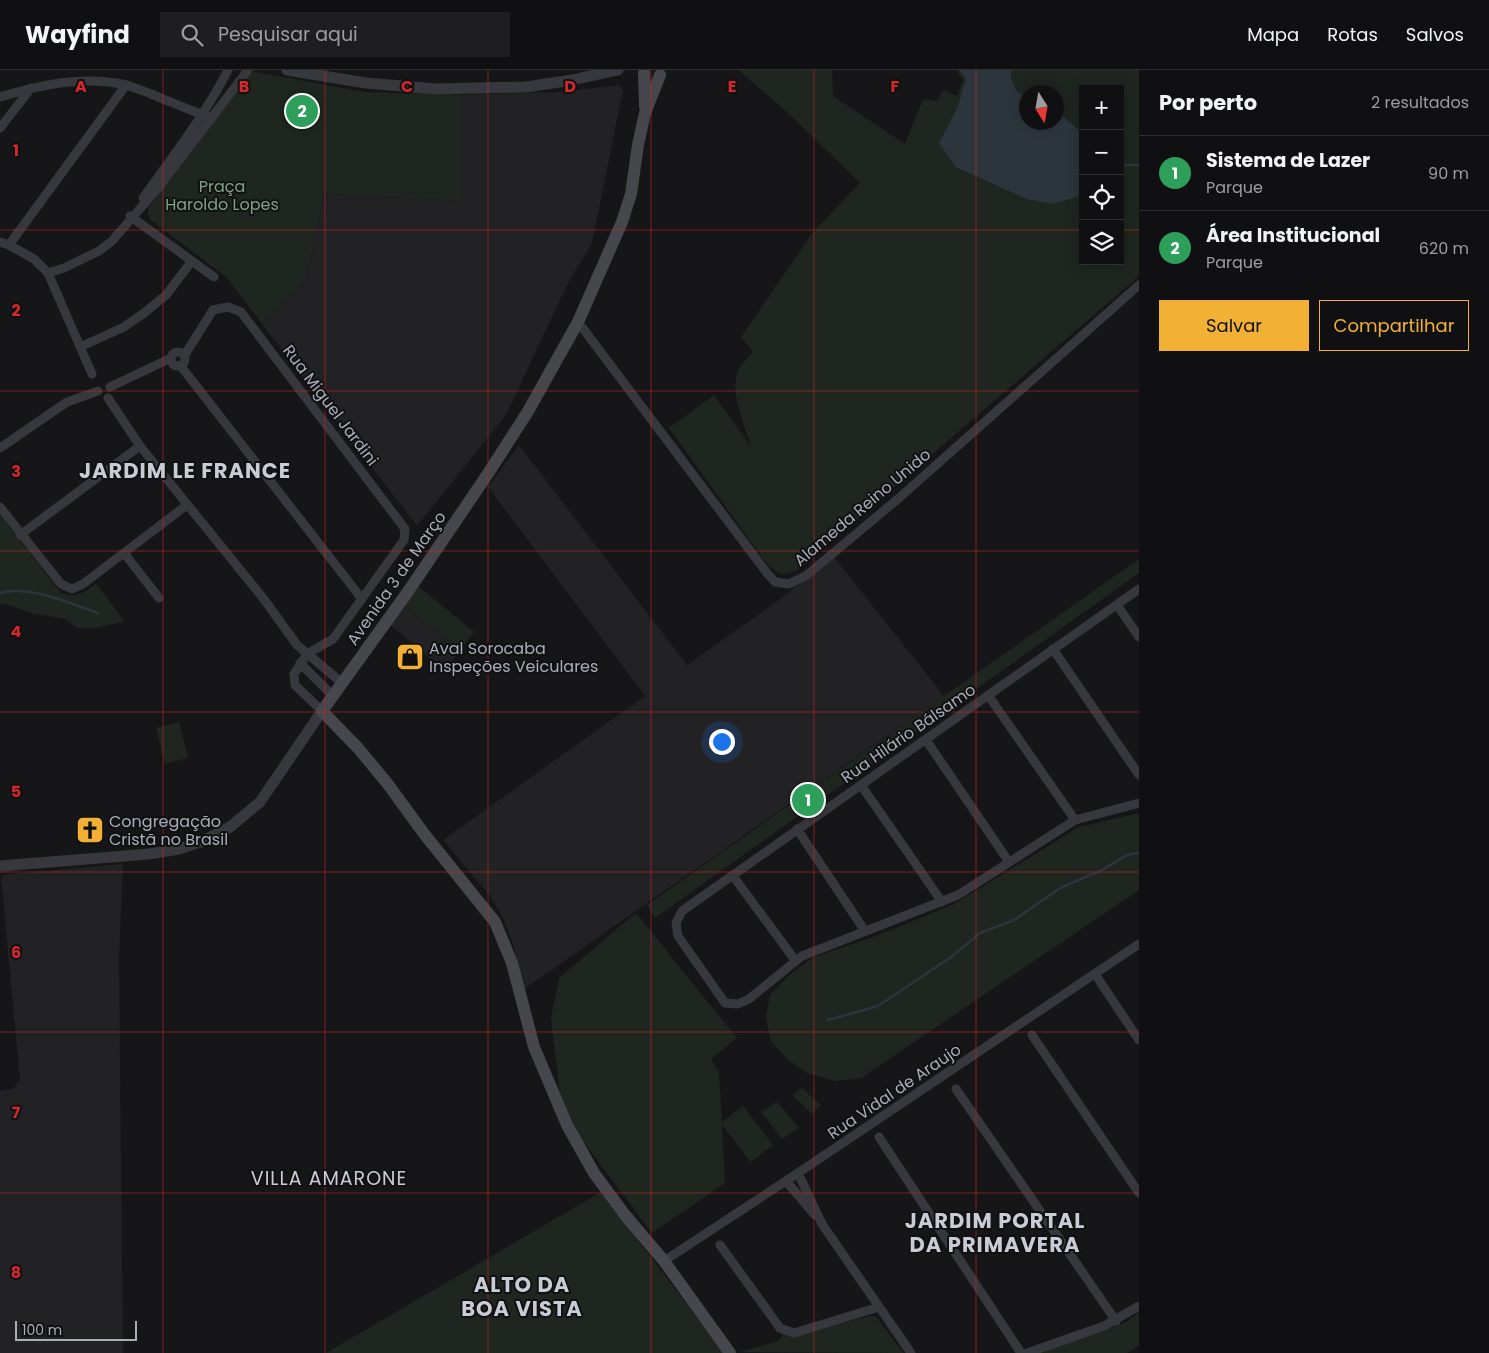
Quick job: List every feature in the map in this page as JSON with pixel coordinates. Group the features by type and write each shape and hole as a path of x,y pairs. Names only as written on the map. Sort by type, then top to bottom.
{"main road":[{"path":"643,72 652,76 663,72"},
{"name":"Avenida 3 de Março","path":"643,72 645,113"},
{"name":"Avenida 3 de Março","path":"322,711 406,594 487,474 527,412 578,322 622,222 630,194 645,113 663,72"},
{"path":"322,711 358,748 387,783 425,835 494,922 512,964 534,1047 567,1125 594,1173 626,1216 664,1261 730,1353"}],"street":[{"path":"132,217 219,88 228,70"},
{"path":"48,273 64,268 99,251 112,241 212,118 248,70"},
{"path":"287,70 366,84 434,89 526,87 618,70"},
{"path":"596,75 608,70"},
{"path":"0,97 31,88 83,81 126,85 212,118"},
{"path":"10,244 126,85"},
{"path":"2,121 31,88"},
{"path":"132,217 214,277"},
{"path":"0,242 10,244 34,259 48,273 92,374"},
{"path":"80,347 124,327 144,313 166,295 192,261"},
{"name":"Alameda Reino Unido","path":"578,322 767,573 775,582 789,584 807,575 899,498 1139,285"},
{"name":"Rua Miguel Jardini","path":"184,356 213,310 228,307 241,312 406,529 404,540 362,599"},
{"path":"0,448 66,402 98,392 103,386 110,387 171,358 172,354 176,352 181,352 184,356 185,360 180,365"},
{"path":"171,358 174,364 180,365 362,599 333,639 307,654 294,674 295,685 322,711"},
{"path":"108,398 111,394 110,387"},
{"path":"98,392 101,398 108,398"},
{"path":"108,398 140,446 263,598 297,645 342,683"},
{"path":"20,535 140,446"},
{"path":"0,507 60,584 72,589 82,584 124,553 187,504"},
{"path":"124,553 159,598"},
{"name":"Rua Hilário Bálsamo","path":"795,960 749,999 738,1004 725,1003 678,936 676,923 682,911 1139,589"},
{"path":"1117,605 1139,637"},
{"path":"1053,649 1139,775"},
{"path":"300,664 333,696"},
{"path":"988,695 1075,820"},
{"name":"Avenida 3 de Março","path":"0,866 149,854 179,849 203,841 230,827 260,802 322,711"},
{"path":"926,740 1009,862"},
{"path":"860,785 942,902"},
{"path":"733,876 795,960 958,895 1075,820 1139,803"},
{"path":"797,829 865,931"},
{"name":"Rua Vidal de Araujo","path":"664,1261 1139,944"},
{"path":"1095,974 1139,1040"},
{"path":"1032,1035 1139,1193"},
{"path":"956,1089 1116,1321"},
{"path":"879,1136 1021,1353"},
{"path":"798,1173 822,1224"},
{"path":"786,1181 822,1224 911,1353"},
{"path":"720,1245 780,1328 794,1333 879,1307"},
{"path":"1027,1353 1116,1321 1139,1306"}],"shaded area":[{"path":"959,70 1011,70 1011,79 1019,93 1019,130 1064,130 1064,117 1079,130 1079,196 1053,204 1027,199 956,167 939,143 957,108 966,79"},
{"path":"619,85 623,90 592,243 567,285 506,415 417,526 263,325 306,280 324,194 462,201 462,95 559,92"},
{"path":"519,445 687,665 779,600 834,557 944,696 524,989 513,944 503,918 490,896 443,840 645,696 488,487"},
{"path":"404,605 460,651 445,670 389,624"},
{"path":"123,864 119,960 123,1353 0,1353 0,1091 13,1089 20,1080 1,875"}],"green space":[{"path":"738,70 832,70 833,96 905,144 923,99 936,101 944,90 957,96 963,80 956,70 1139,70 1139,276 798,570 782,574 775,571 764,560 669,428 714,395 751,447 737,401 735,382 740,368 753,352 741,337 813,232 860,183 787,112"},
{"name":"Praça Haroldo Lopes","path":"252,71 364,92 462,95 462,201 324,194 306,280 263,325 226,277 152,221 147,214 149,207"},
{"path":"0,515 61,593 80,594 96,583 124,621 97,628 77,628 65,619 32,613 6,604 0,605"},
{"path":"1139,559 1139,573 655,918 647,905"},
{"path":"418,586 474,632 460,651 404,605"},
{"path":"179,722 188,758 165,764 156,728"},
{"path":"1139,813 1139,890 861,1078 835,1081 807,1073 788,1060 770,1040 766,1016 770,995 789,975 814,957 876,936 954,904 1079,827"},
{"path":"636,913 737,1038 711,1059 719,1072 722,1122 743,1106 773,1145 751,1162 722,1125 725,1183 652,1233 579,1136 560,1095 551,1018 559,978"},
{"path":"802,1088 821,1105 812,1114 792,1095"},
{"path":"777,1102 799,1128 782,1139 761,1112"},
{"path":"601,1192 724,1353 326,1353"},
{"path":"1139,1312 1139,1345 1127,1353 1038,1353 1126,1322"},
{"path":"875,1316 904,1353 740,1352 778,1341 782,1337 782,1332 791,1336"}],"waterway":[{"path":"1124,165 1139,165"},
{"path":"0,593 12,591 37,593 98,613"},
{"path":"828,1020 878,1006 951,957 980,933 1014,920 1060,888 1102,870 1127,855 1139,853"}],"place":[{"name":"Área Institucional","path":"302,111"},
{"name":"Aval Sorocaba Inspeções Veiculares","path":"410,657"},
{"name":"Sistema de Lazer","path":"808,800"},
{"name":"Congregação Cristã no Brasil","path":"90,830"}],"district":[{"name":"JARDIM LE FRANCE","path":"185,471"},
{"name":"VILLA AMARONE","path":"329,1178"},
{"name":"JARDIM PORTAL DA PRIMAVERA","path":"995,1233"},
{"name":"ALTO DA BOA VISTA","path":"522,1297"}]}
